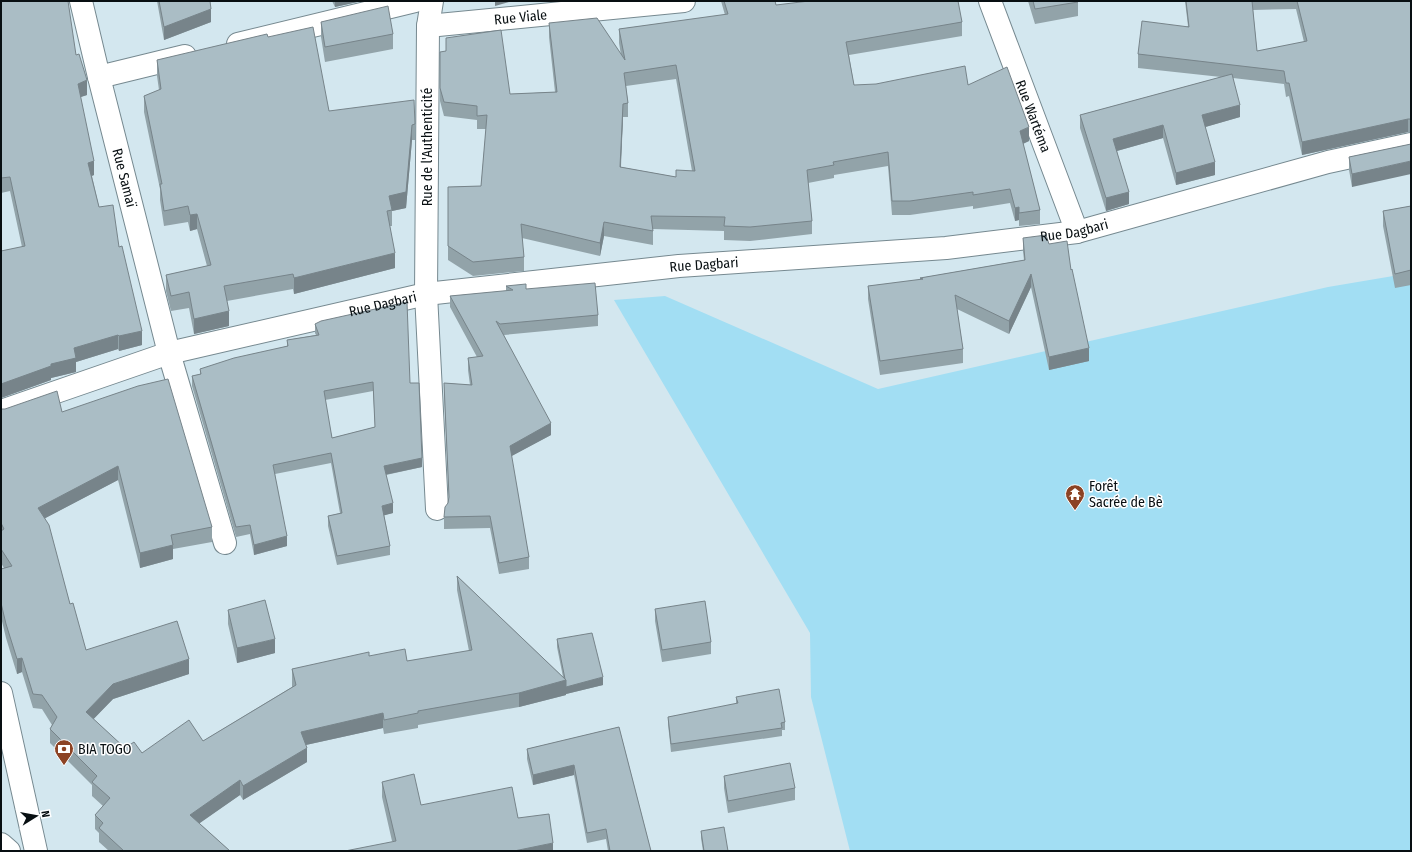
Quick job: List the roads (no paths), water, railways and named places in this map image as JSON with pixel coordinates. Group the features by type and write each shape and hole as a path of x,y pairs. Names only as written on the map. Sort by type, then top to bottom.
{"street":[{"name":"Rue Samaï","path":"81,1 169,353 225,544"},
{"path":"99,77 415,1"},
{"name":"Rue de l'Authenticité","path":"432,1 428,26 426,294 437,508"},
{"name":"Rue Viale","path":"428,26 684,1"},
{"name":"Rue Wartéma","path":"990,1 1077,232"},
{"name":"Rue Dagbari","path":"1,411 169,353 426,294 679,266 946,248 1077,232 1328,162 1411,144"},
{"path":"1,693 36,851"},
{"path":"1,844 9,851"}],"place":[{"name":"Forêt Sacrée de Bè","path":"1075,511"},
{"name":"BIA TOGO","path":"64,766"}]}
